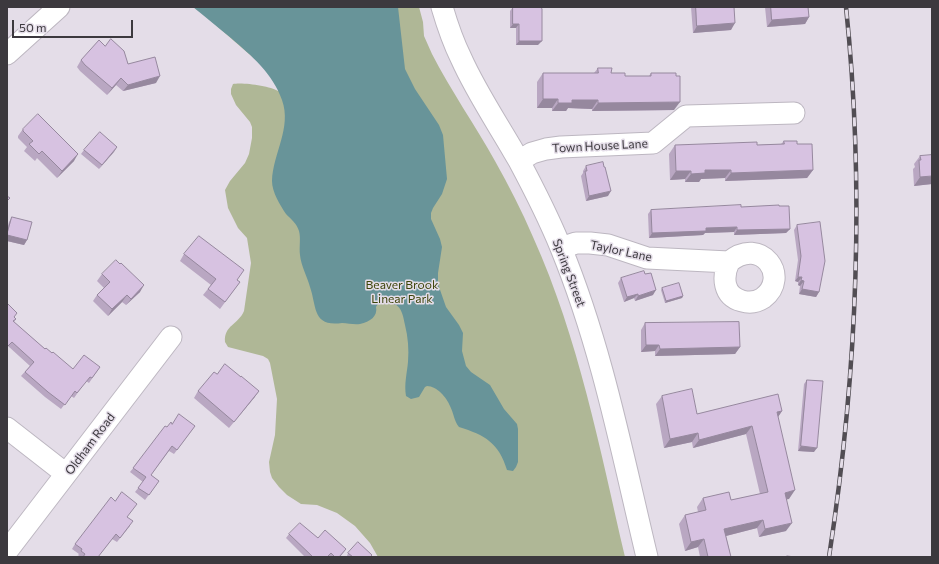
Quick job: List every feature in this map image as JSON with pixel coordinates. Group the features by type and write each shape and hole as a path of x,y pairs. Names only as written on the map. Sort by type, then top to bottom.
{"street":[{"path":"7,54 59,7"},
{"name":"Spring Street","path":"442,7 461,58 478,92 519,161 561,248 592,334 603,372 614,412 647,557"},
{"name":"Town House Lane","path":"519,161 532,153 546,149 653,143 686,116 794,113"},
{"name":"Taylor Lane","path":"561,248 576,243 590,243 608,245 646,258 729,262"},
{"name":"Oldham Road","path":"7,551 171,337"},
{"path":"7,428 66,474"}],"green space":[{"name":"Beaver Brook Linear Park","path":"195,7 419,7 423,22 424,36 432,54 510,189 529,227 549,276 576,355 587,395 625,557 378,557 370,543 355,526 337,513 317,505 301,504 287,495 279,487 272,478 269,462 275,435 277,399 270,363 268,359 263,356 228,347 225,342 225,336 229,328 244,311 251,263 247,238 238,228 228,208 225,190 230,181 245,163 249,154 252,138 252,127 250,122 236,105 231,94 233,84 256,85 278,91 280,81"}],"water":[{"path":"193,7 398,7 405,69 415,89 439,125 443,135 447,179 442,194 431,213 431,219 442,247 438,284 446,307 463,333 462,351 466,366 471,372 490,385 504,409 517,424 518,462 513,471 507,470 500,453 490,441 476,433 459,427 449,403 438,390 427,386 419,397 411,399 406,396 405,383 408,362 407,334 401,310 395,304 379,302 374,316 367,322 360,324 325,322 317,314 301,259 298,228 281,207 272,185 275,160 285,121 282,100 273,82 261,66 231,38"}],"building":[{"path":"513,7 541,7 542,41 519,41 519,24 513,24"},
{"path":"696,7 734,7 735,23 697,26"},
{"path":"771,7 808,7 809,17 772,20"},
{"path":"111,39 124,51 128,64 155,57 160,76 128,85 121,78 112,88 81,60 99,40 105,46"},
{"path":"598,68 612,68 611,73 625,73 625,76 651,76 651,73 676,73 676,76 680,76 680,102 598,103 598,100 572,100 572,103 558,103 558,99 543,99 543,73 598,73"},
{"path":"38,114 78,154 62,171 42,151 39,154 29,144 33,141 23,131 23,129"},
{"path":"100,132 117,147 102,165 84,150"},
{"path":"784,141 797,141 797,144 812,144 813,170 731,173 731,170 705,170 705,173 691,174 691,171 676,171 675,145 757,142 757,145 784,144"},
{"path":"932,155 932,176 920,177 920,156"},
{"path":"603,162 611,191 589,196 585,171 587,171 586,166"},
{"path":"741,205 741,207 779,205 789,206 790,229 737,230 737,227 706,228 706,231 652,233 651,210"},
{"path":"12,217 32,222 27,240 7,235"},
{"path":"820,222 825,261 819,292 802,289 804,281 801,280 802,277 798,277 801,256 797,225"},
{"path":"199,236 244,270 237,280 240,282 225,302 208,289 216,279 184,254"},
{"path":"116,260 144,285 131,299 127,295 112,309 97,295 110,282 102,274"},
{"path":"644,271 645,274 651,273 656,290 638,296 638,294 627,297 621,278"},
{"path":"679,283 683,296 666,301 662,288"},
{"path":"7,303 17,313 14,317 16,319 13,321 45,349 46,348 52,353 53,352 73,369 84,355 100,367 92,378 90,377 77,393 75,391 65,405 25,372 34,362 12,342 7,347"},
{"path":"739,322 740,347 660,349 659,345 646,345 645,323"},
{"path":"225,364 259,391 234,422 198,391 214,372 217,374"},
{"path":"807,380 823,381 817,448 801,446"},
{"path":"692,389 697,414 778,394 782,411 777,412 795,490 785,493 792,523 765,529 763,520 724,529 731,557 708,557 704,539 691,542 685,515 706,510 703,498 729,492 731,500 768,492 752,426 699,440 698,433 670,439 662,396"},
{"path":"179,414 195,426 177,450 172,446 151,475 159,481 149,495 138,488 146,477 133,468 165,426 167,427 171,422 172,424"},
{"path":"122,492 137,504 127,517 133,521 120,538 116,534 98,557 83,557 85,554 81,551 82,549 75,544 111,497 115,501"},
{"path":"300,523 318,538 325,530 346,549 339,557 335,557 331,553 327,557 313,557 289,534"},
{"path":"358,542 372,555 370,557 353,557 348,553"}],"railway":[{"path":"829,557 839,489 846,420 852,352 855,283 855,145 852,76 846,7"}]}
